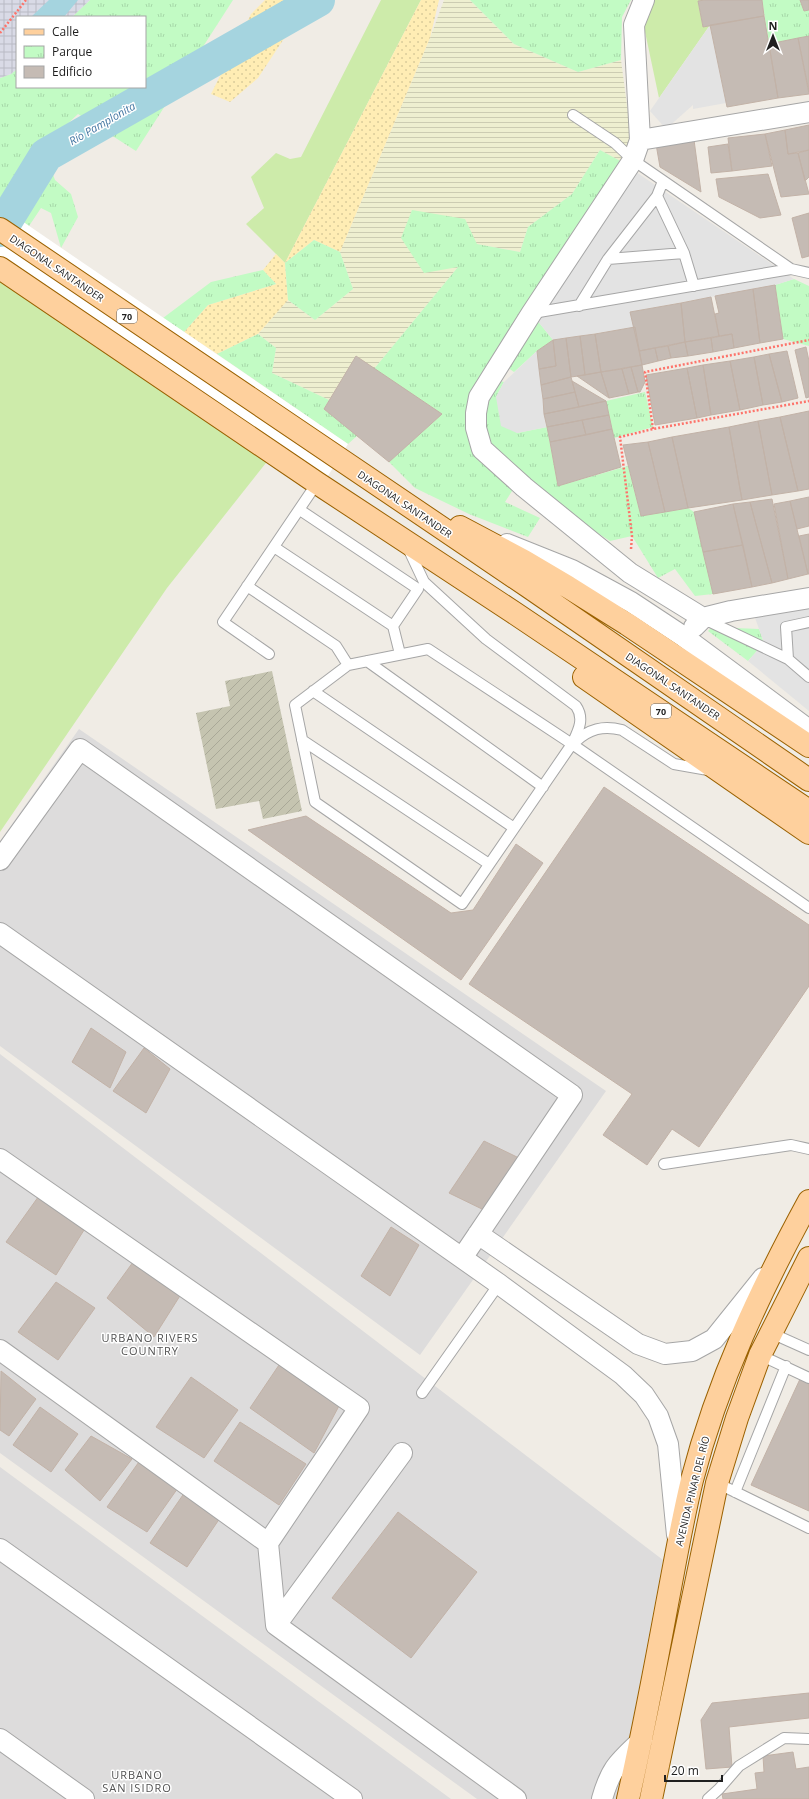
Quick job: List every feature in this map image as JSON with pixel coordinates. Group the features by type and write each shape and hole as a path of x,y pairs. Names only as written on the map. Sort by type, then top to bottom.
{"main road":[{"name":"DIAGONAL SANTANDER","path":"0,229 529,587 809,780"},
{"name":"70","path":"0,268 238,430 513,612 809,811"},
{"path":"417,512 468,530 568,587 627,624 809,746"},
{"path":"405,541 475,603 809,833"},
{"name":"AVENIDA PINAR DEL RÍO","path":"628,1799 642,1740 678,1545 692,1480 709,1424 736,1351 774,1264 809,1201"},
{"path":"651,1799 726,1487 737,1418 760,1355 809,1258"}],"street":[{"path":"644,0 634,26 640,140 634,160 531,314 479,397 476,413 476,428 482,449 524,487 630,573 703,618"},
{"path":"640,140 809,112"},
{"path":"468,530 546,558 572,570 631,602 684,637 809,730"},
{"path":"684,637 703,618 731,611 809,598"},
{"path":"0,860 80,749 572,1095 462,1258"},
{"path":"0,933 499,1284 623,1375 644,1394 658,1416 668,1444 678,1545"},
{"path":"0,1159 359,1408 268,1543 276,1625 516,1799"},
{"path":"478,1234 638,1344 665,1354 692,1351 714,1339 774,1264"},
{"path":"499,1284 516,1261"},
{"path":"0,1350 268,1543"},
{"path":"276,1625 402,1453"},
{"path":"0,1549 352,1799"},
{"path":"0,1739 84,1799"},
{"path":"602,1799 608,1779 616,1765 642,1740"}],"lane":[{"path":"573,115 615,143 634,160 663,181 791,269 809,273"},
{"path":"579,306 608,259 657,196 663,181"},
{"path":"657,196 684,253 694,286"},
{"path":"608,259 684,253"},
{"path":"531,314 791,269"},
{"path":"269,654 223,622 317,483"},
{"path":"300,510 418,589 393,626"},
{"path":"405,541 424,582 486,639 576,706 581,721 579,729 572,744 462,904 315,802 295,705 348,665 428,649 572,744 809,908"},
{"path":"274,547 393,626 400,654"},
{"path":"247,586 336,646 348,665"},
{"path":"703,618 788,659 809,677"},
{"path":"788,659 786,627 809,622"},
{"path":"367,661 543,787"},
{"path":"313,691 514,828"},
{"path":"572,744 585,733 596,729 613,728 622,730 674,764 723,773"},
{"path":"302,740 489,864"},
{"path":"664,1164 791,1144 809,1149"},
{"path":"422,1393 499,1284"},
{"path":"771,1333 809,1350"},
{"path":"760,1355 809,1378"},
{"path":"786,1366 726,1487 809,1528"},
{"path":"708,1799 739,1766 784,1738 809,1739"}],"path":[{"path":"0,33 26,0"},
{"path":"653,429 645,372 809,340"},
{"path":"630,573 632,536 620,437 653,429 809,401"}],"shaded area":[{"path":"0,0 90,0 73,16 16,16 16,70 11,74 0,78"},
{"path":"444,0 470,0 514,44 578,72 621,60 631,136 624,163 600,150 572,194 528,227 520,252 477,244 374,369 356,356 329,400 272,373 276,348 258,334 288,300 315,320 353,289 340,252 430,38"},
{"path":"710,25 726,103 693,109 693,105 666,129 650,111"},
{"path":"633,170 794,279 775,285 630,312 635,327 553,340 532,314"},
{"path":"537,351 547,427 517,433 501,426 496,397 504,382"},
{"path":"809,605 809,711 748,661 764,643 754,615"},
{"path":"272,671 302,811 263,819 259,801 216,809 196,713 230,706 225,681"},
{"path":"79,729 606,1091 420,1355 0,1046 0,841"},
{"path":"0,1054 663,1560 618,1799 477,1799 0,1453"},
{"path":"0,1467 451,1799 0,1799"}],"green space":[{"path":"90,0 233,0 136,151 78,114 43,147 55,180 71,194 78,217 61,248 51,213 41,208 29,226 0,206 0,78 11,74 16,70 16,88 146,88 146,16 73,16"},
{"path":"381,0 421,0 285,263 246,224 264,208 251,177 276,153 290,159 301,157"},
{"path":"470,0 631,0 622,17 621,60 578,72 514,44"},
{"path":"654,0 705,0 698,2 703,27 710,25 659,98 644,27"},
{"path":"762,0 800,0 804,11 809,10 809,36 769,44"},
{"path":"600,150 624,163 472,427 516,485 505,502 540,518 528,537 469,514 415,488 389,462 442,414 374,369 458,267 424,273 401,238 412,210 465,219 477,244 520,252 528,227 572,194"},
{"path":"314,240 340,252 353,289 315,320 288,300 285,263"},
{"path":"263,270 276,284 208,305 184,332 163,318 211,282"},
{"path":"0,278 277,449 167,588 0,832"},
{"path":"794,279 809,286 809,346 783,339 775,285"},
{"path":"532,314 553,340 537,351 514,372 501,363"},
{"path":"258,334 276,348 272,373 329,400 324,409 357,436 348,444 217,354"},
{"path":"492,379 504,382 496,397 517,433 547,427 558,486 628,466 641,516 688,508 694,512 713,594 695,596 675,569 658,578 632,536 610,541 532,491 484,448 477,414"},
{"path":"645,392 653,427 614,438 606,401"},
{"path":"712,627 759,629 764,643 748,661 708,631"}],"sand":[{"path":"265,0 301,0 289,31 258,78 230,102 211,94 251,14"},
{"path":"421,0 439,0 430,38 340,252 314,240 285,263"},
{"path":"276,254 285,263 288,300 258,334 217,354 184,332 208,305 276,284 263,270"}],"water":[{"path":"49,0 78,0 65,16 32,16"}],"pier":[{"path":"0,206 348,444 319,490 0,281"}],"building":[{"path":"762,0 764,16 703,27 698,1"},
{"path":"800,0 809,0 809,10 804,11"},
{"path":"764,16 778,98 727,107 710,25"},
{"path":"809,36 809,91 798,38"},
{"path":"798,38 809,94 778,98 769,44"},
{"path":"809,125 809,150 788,154 785,130"},
{"path":"785,130 788,154 798,153 809,194 781,197 765,134"},
{"path":"765,134 772,166 732,171 728,138"},
{"path":"694,140 701,192 660,167 656,144"},
{"path":"728,144 732,171 711,173 708,147"},
{"path":"809,150 809,177 805,181 798,153"},
{"path":"768,174 781,215 760,218 719,197 716,179"},
{"path":"809,213 809,256 802,258 792,218"},
{"path":"775,285 783,339 760,343 753,289"},
{"path":"753,289 760,343 734,348 732,334 719,336 715,314 719,313 715,296"},
{"path":"711,297 719,336 685,342 681,303"},
{"path":"681,303 685,342 639,351 630,312"},
{"path":"635,327 642,365 601,372 595,334"},
{"path":"595,334 601,372 585,375 580,336"},
{"path":"732,334 734,348 713,352 711,338"},
{"path":"580,336 585,375 571,377 566,338"},
{"path":"566,338 571,377 541,385 539,369 556,366 553,340"},
{"path":"711,338 713,352 688,356 685,342"},
{"path":"553,340 556,366 539,369 537,351"},
{"path":"685,342 688,356 671,358 668,346"},
{"path":"668,346 671,358 658,361 655,348"},
{"path":"806,347 809,361 809,397 806,398 795,350"},
{"path":"655,348 658,361 642,365 639,351"},
{"path":"787,351 798,398 782,402 769,354"},
{"path":"769,354 782,402 763,405 754,357"},
{"path":"356,356 442,414 389,462 324,409"},
{"path":"754,357 763,405 740,410 730,361"},
{"path":"730,361 740,410 711,415 703,365"},
{"path":"642,365 645,382 640,392 638,392 631,367"},
{"path":"703,365 711,415 697,418 687,368"},
{"path":"631,367 638,392 629,394 622,369"},
{"path":"687,368 697,418 655,425 646,375"},
{"path":"622,369 629,394 609,398 601,372"},
{"path":"601,372 609,398 577,376"},
{"path":"571,377 575,392 543,399 541,385"},
{"path":"572,381 606,401 579,407"},
{"path":"575,392 579,407 544,414 543,399"},
{"path":"606,401 609,415 547,427 544,414"},
{"path":"809,411 809,489 798,491 780,417"},
{"path":"609,415 612,429 586,435 582,420"},
{"path":"780,417 798,491 772,495 758,421"},
{"path":"582,420 586,435 550,442 547,427"},
{"path":"758,421 772,495 742,500 729,427"},
{"path":"729,427 742,500 688,508 672,437"},
{"path":"612,429 621,467 558,486 550,442"},
{"path":"672,437 688,508 665,512 648,442"},
{"path":"648,442 665,512 641,516 623,445"},
{"path":"809,497 809,526 797,529 790,501"},
{"path":"772,499 788,579 772,583 750,502"},
{"path":"790,501 808,574 788,579 774,504"},
{"path":"750,502 772,583 752,587 733,504"},
{"path":"733,504 743,545 703,552 694,512"},
{"path":"809,534 809,574 808,574 799,536"},
{"path":"743,545 752,587 713,594 703,552"},
{"path":"604,787 809,925 809,986 699,1147 672,1129 647,1165 603,1135 632,1094 469,984"},
{"path":"306,816 451,913 473,910 516,844 543,863 461,980 248,830"},
{"path":"91,1028 126,1052 110,1088 72,1062"},
{"path":"144,1048 170,1069 146,1113 113,1091"},
{"path":"484,1141 519,1158 484,1210 449,1193"},
{"path":"41,1193 89,1222 56,1275 6,1242"},
{"path":"391,1227 419,1245 390,1296 361,1276"},
{"path":"136,1258 183,1291 154,1337 107,1298"},
{"path":"56,1282 95,1308 58,1360 18,1332"},
{"path":"279,1365 340,1404 314,1453 250,1408"},
{"path":"1,1371 36,1399 9,1436 0,1430"},
{"path":"191,1377 238,1410 204,1458 156,1427"},
{"path":"800,1379 809,1383 809,1511 751,1485"},
{"path":"40,1407 78,1434 51,1472 13,1445"},
{"path":"240,1422 306,1464 279,1505 214,1461"},
{"path":"91,1436 132,1459 100,1501 65,1470"},
{"path":"141,1459 180,1485 147,1532 107,1507"},
{"path":"187,1489 222,1515 187,1567 150,1543"},
{"path":"398,1512 477,1572 411,1658 332,1598"},
{"path":"809,1693 809,1718 729,1727 732,1767 706,1769 701,1720 712,1703"},
{"path":"793,1752 796,1769 809,1767 809,1799 723,1799 722,1794 757,1789 755,1773 764,1772 763,1756"}],"waterway":[{"name":"Río Pamplonita","path":"0,230 46,155 318,0"}],"district":[{"name":"URBANO RIVERS COUNTRY","path":"150,1343"},
{"name":"URBANO SAN ISIDRO","path":"137,1780"}]}
